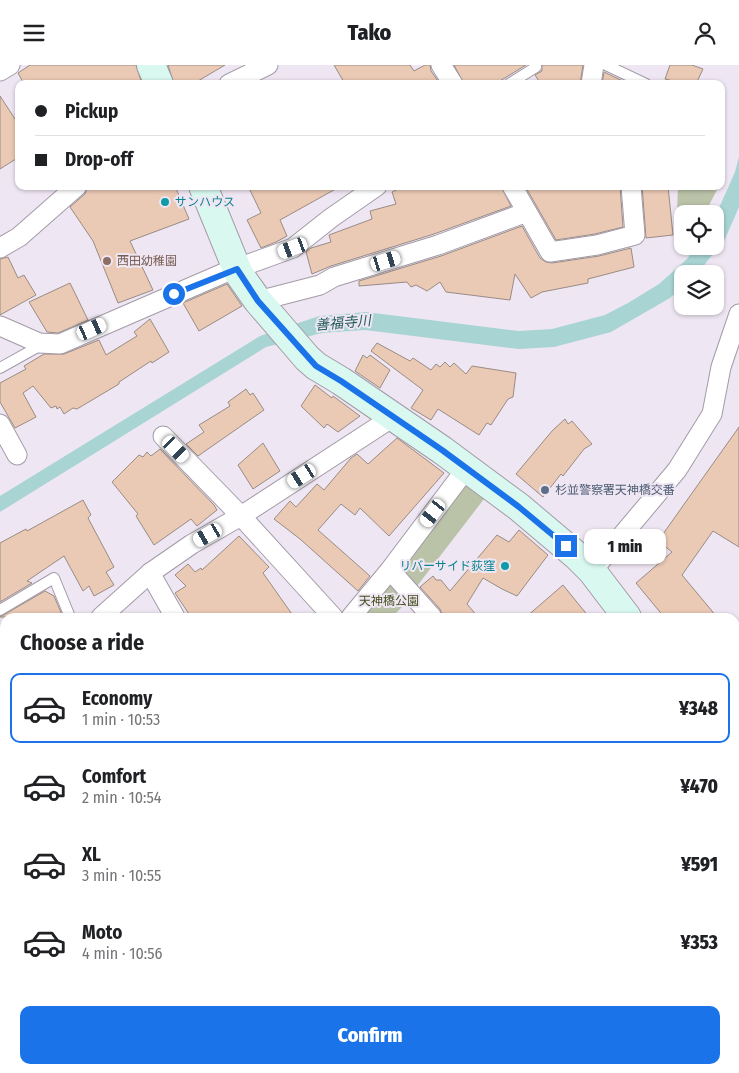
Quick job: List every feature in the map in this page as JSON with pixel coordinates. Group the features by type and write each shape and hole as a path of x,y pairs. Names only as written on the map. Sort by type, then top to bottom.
{"street":[{"path":"0,71 10,65"},
{"path":"151,65 157,80"},
{"path":"237,80 268,65"},
{"path":"441,65 450,80"},
{"path":"592,80 594,65"},
{"path":"0,248 19,237 72,190"},
{"path":"205,190 237,269 262,306 305,355 316,366 442,450 519,507 577,555 592,571 624,613"},
{"path":"0,326 44,344 60,343 224,273 293,248 371,190"},
{"path":"514,190 550,252 597,245 636,235 631,190"},
{"path":"262,306 320,285 334,277 438,245 527,212"},
{"path":"592,571 677,470 712,414 721,367 739,314"},
{"path":"105,613 150,573 192,544 241,516 392,417"},
{"path":"0,423 17,455"},
{"path":"163,436 241,516 329,613"},
{"path":"354,613 390,571 466,469"},
{"path":"390,571 428,613"},
{"path":"150,573 173,613"}],"lane":[{"path":"515,80 536,67 534,65"},
{"path":"606,65 638,80"},
{"path":"0,368 44,344"},
{"path":"0,610 54,578 68,613"}],"green space":[{"path":"678,190 717,190 709,205 677,205"},
{"name":"天神橋公園","path":"463,483 484,499 414,590 401,575 403,561"},
{"name":"天神橋公園","path":"385,586 394,586 407,602 396,613 360,613"}],"water":[{"path":"739,157 739,207 724,240 724,205 720,205 735,172"},
{"path":"690,255 712,255 704,265 680,265"},
{"name":"善福寺川","path":"674,271 674,294 670,298 611,332 554,347 519,349 365,330 322,333 266,347 0,512 0,496 260,336 319,316 366,312 519,331 552,329 605,315 659,284"}],"building":[{"path":"30,65 136,65 141,80 22,80 18,73"},
{"path":"168,65 225,65 200,80 173,80"},
{"path":"334,65 410,65 414,71 425,65 430,65 431,71 437,80 343,80"},
{"path":"454,65 526,65 502,80 462,80"},
{"path":"542,65 583,65 581,80 538,80 535,75 542,71"},
{"path":"670,65 692,65 703,69 698,80 665,79"},
{"path":"604,72 621,80 603,80"},
{"path":"0,96 15,119 15,160 0,169"},
{"path":"86,190 177,190 189,219 130,241 153,290 118,303 93,241 70,207 85,194"},
{"path":"250,190 334,190 280,220 287,236 261,248 247,220 261,213"},
{"path":"396,190 503,190 511,206 434,234 331,266 312,274 306,252 311,248 331,242 329,235 372,219 370,211 396,204 392,192"},
{"path":"527,190 620,190 623,227 595,234 556,240"},
{"path":"642,190 668,190 673,235 646,238"},
{"path":"522,226 540,258 546,262 552,263 599,256 631,248 634,267 588,279 588,283 542,292 531,298 515,274 510,300 446,292 440,282 427,291 416,285 411,287 407,282 359,286 359,281 441,256"},
{"path":"8,257 18,278 24,275 36,295 0,315 0,259"},
{"path":"70,283 88,320 58,333 47,332 29,302"},
{"path":"227,284 242,306 199,331 183,303"},
{"path":"150,319 169,352 152,363 151,361 119,382 119,384 77,409 73,408 64,414 60,407 57,409 56,406 51,408 33,386 23,393 36,417 15,428 0,402 0,383 26,369 24,366 44,354 64,354 99,340 106,355 137,336 134,332"},
{"path":"377,343 410,361 413,358 431,370 436,364 440,367 445,362 450,367 454,363 466,374 472,366 516,373 513,397 508,399 491,425 487,423 479,435 438,409 431,420 411,408 423,390 371,351"},
{"path":"363,355 367,358 370,355 390,370 380,388 355,371"},
{"path":"315,385 360,416 338,432 327,424 324,428 301,406"},
{"path":"246,389 250,395 253,393 264,410 198,456 186,444 204,432 199,425 230,406 228,402"},
{"path":"565,419 568,424 572,421 592,444 584,449 563,476 561,474 543,497 516,474 552,431"},
{"path":"739,427 739,547 713,531 682,575 714,613 661,613 636,583 672,552 658,541"},
{"path":"397,438 444,473 389,536 360,508 355,515 341,504 318,530 370,576 358,591 300,539 274,519 290,501 296,507 317,484 324,490 351,458 357,454 368,464"},
{"path":"263,443 280,471 253,489 238,465"},
{"path":"160,449 217,510 197,526 191,519 154,545 136,516 138,514 112,482 139,455 143,457 147,452 151,456"},
{"path":"83,500 91,515 88,518 114,567 106,572 114,585 94,596 89,586 83,591 64,556 27,581 32,583 0,602 0,543 26,529 27,531"},
{"name":"リバーサイド荻窪","path":"519,530 548,555 517,596 483,578 467,604 475,613 442,613 420,587 433,576 436,580 441,580 450,591 497,535 509,542"},
{"path":"239,536 269,567 263,573 291,613 188,613 175,593 186,586 175,575 188,564 195,572 201,568 202,570"},
{"path":"563,585 586,613 531,613"},
{"path":"45,591 54,596 61,613 7,613"}],"place":[{"name":"サンハウス","path":"165,202"},
{"name":"西田幼稚園","path":"107,261"},
{"name":"杉並警察署天神橋交番","path":"545,490"},
{"name":"リバーサイド荻窪","path":"505,566"}],"route":[{"path":"174,294 237,269 239,275 258,301 316,366 442,450 519,507 566,546"}]}
